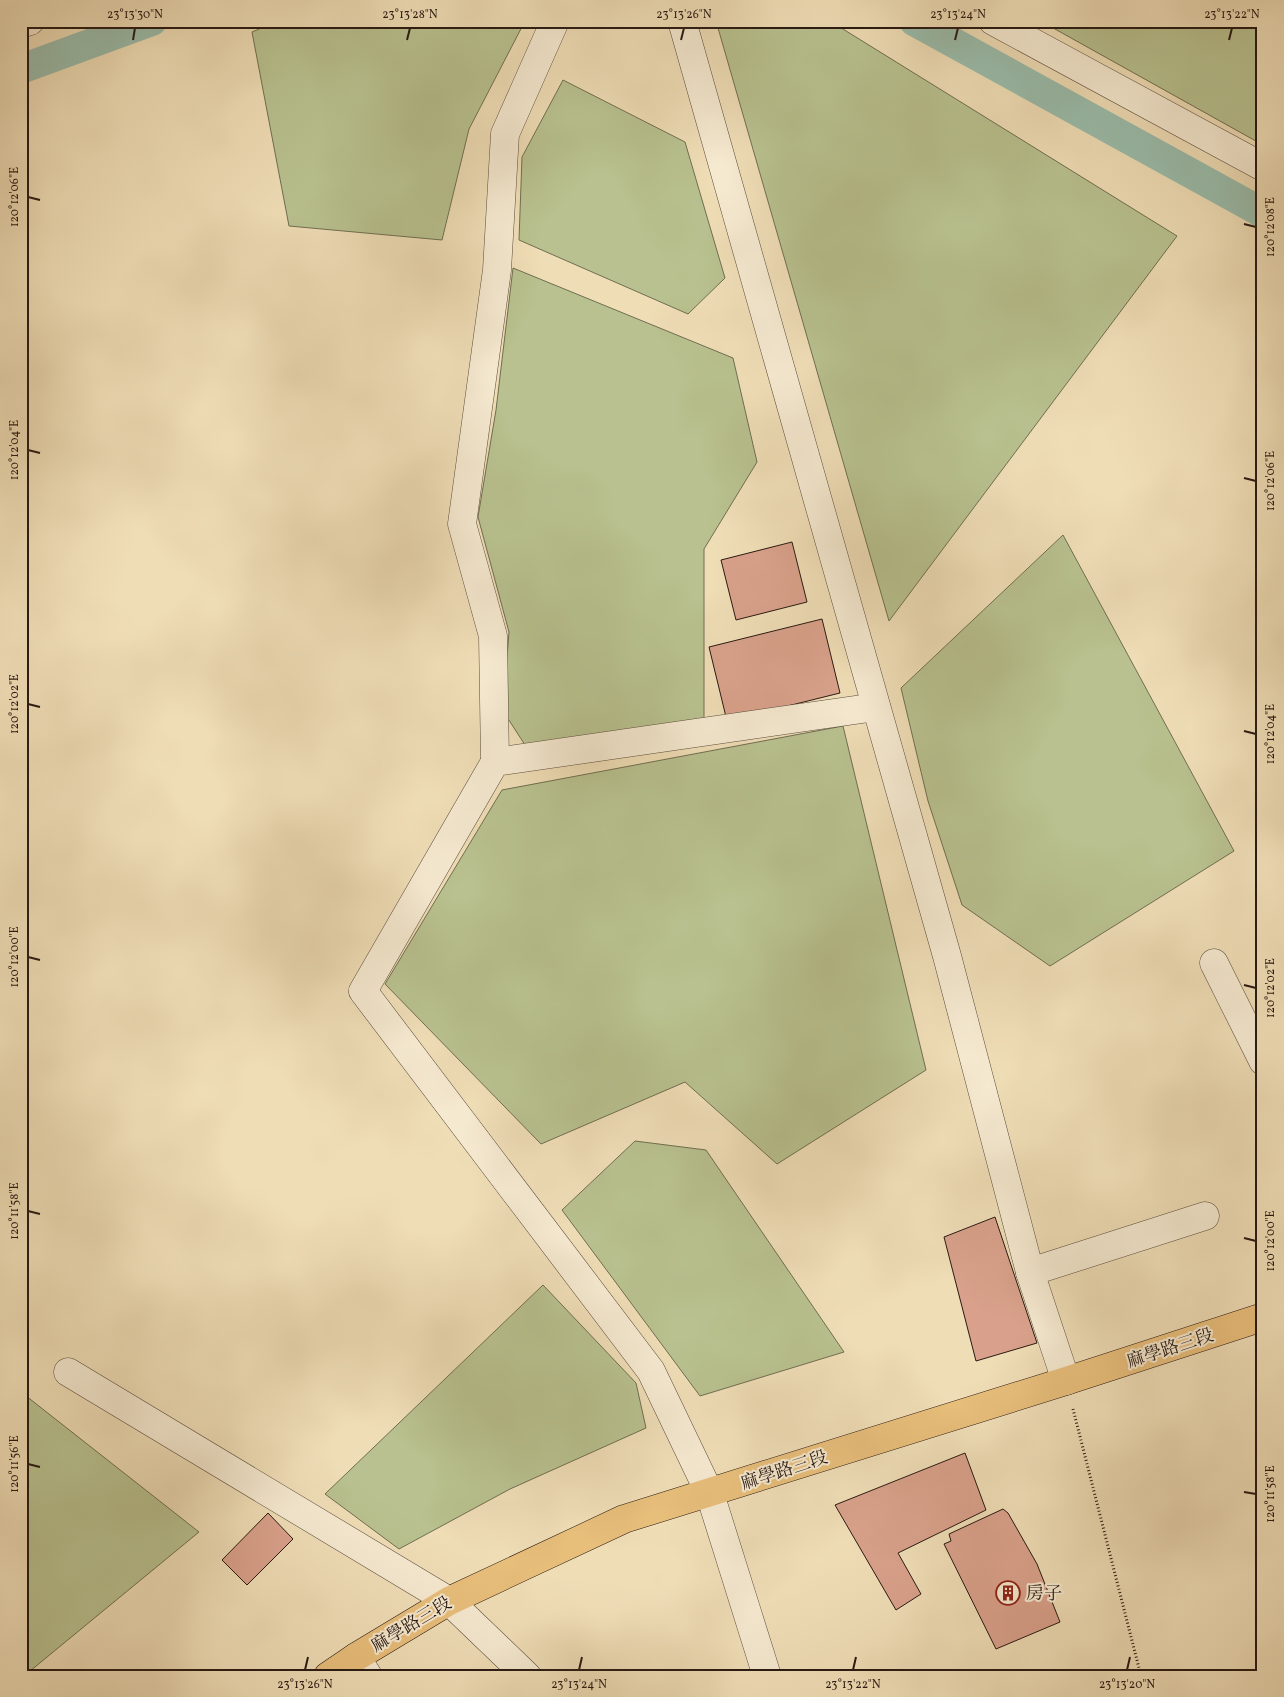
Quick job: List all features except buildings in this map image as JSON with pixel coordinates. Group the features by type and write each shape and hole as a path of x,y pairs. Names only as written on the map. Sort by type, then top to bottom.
{"main road":[{"name":"麻學路三段","path":"328,1676 362,1666 449,1601 624,1519 710,1494 1263,1317"}],"lane":[{"path":"21,24 30,21"},
{"path":"554,21 505,134 497,270 462,524 492,636 495,762 363,991 651,1371 710,1494 767,1676"},
{"path":"682,21 947,956 1030,1272 1066,1381"},
{"path":"993,21 1263,167"},
{"path":"495,762 876,707"},
{"path":"1214,963 1263,1061"},
{"path":"1030,1272 1205,1216"},
{"path":"68,1372 449,1601 527,1676"}],"path":[{"path":"1066,1381 1141,1676"}],"green space":[{"path":"278,21 525,21 469,129 442,240 289,226 252,32"},
{"path":"716,21 830,21 1177,236 889,621"},
{"path":"1046,21 1263,21 1263,145 1046,24"},
{"path":"563,80 685,142 725,278 688,314 519,240 522,157"},
{"path":"513,268 733,358 757,462 704,549 704,730 527,748 503,711 509,632 478,517 496,410"},
{"path":"1063,535 1234,851 1050,966 962,905 928,801 901,688"},
{"path":"843,726 926,1070 777,1164 685,1082 541,1144 385,984 502,790"},
{"path":"635,1141 706,1150 844,1352 700,1396 562,1210"},
{"path":"543,1285 636,1383 646,1428 510,1489 399,1549 325,1494"},
{"path":"21,1392 199,1532 24,1676 21,1676"}],"waterway":[{"path":"21,69 152,21"},
{"path":"914,21 1263,213"}],"place":[{"name":"房子","path":"1008,1593"}]}
